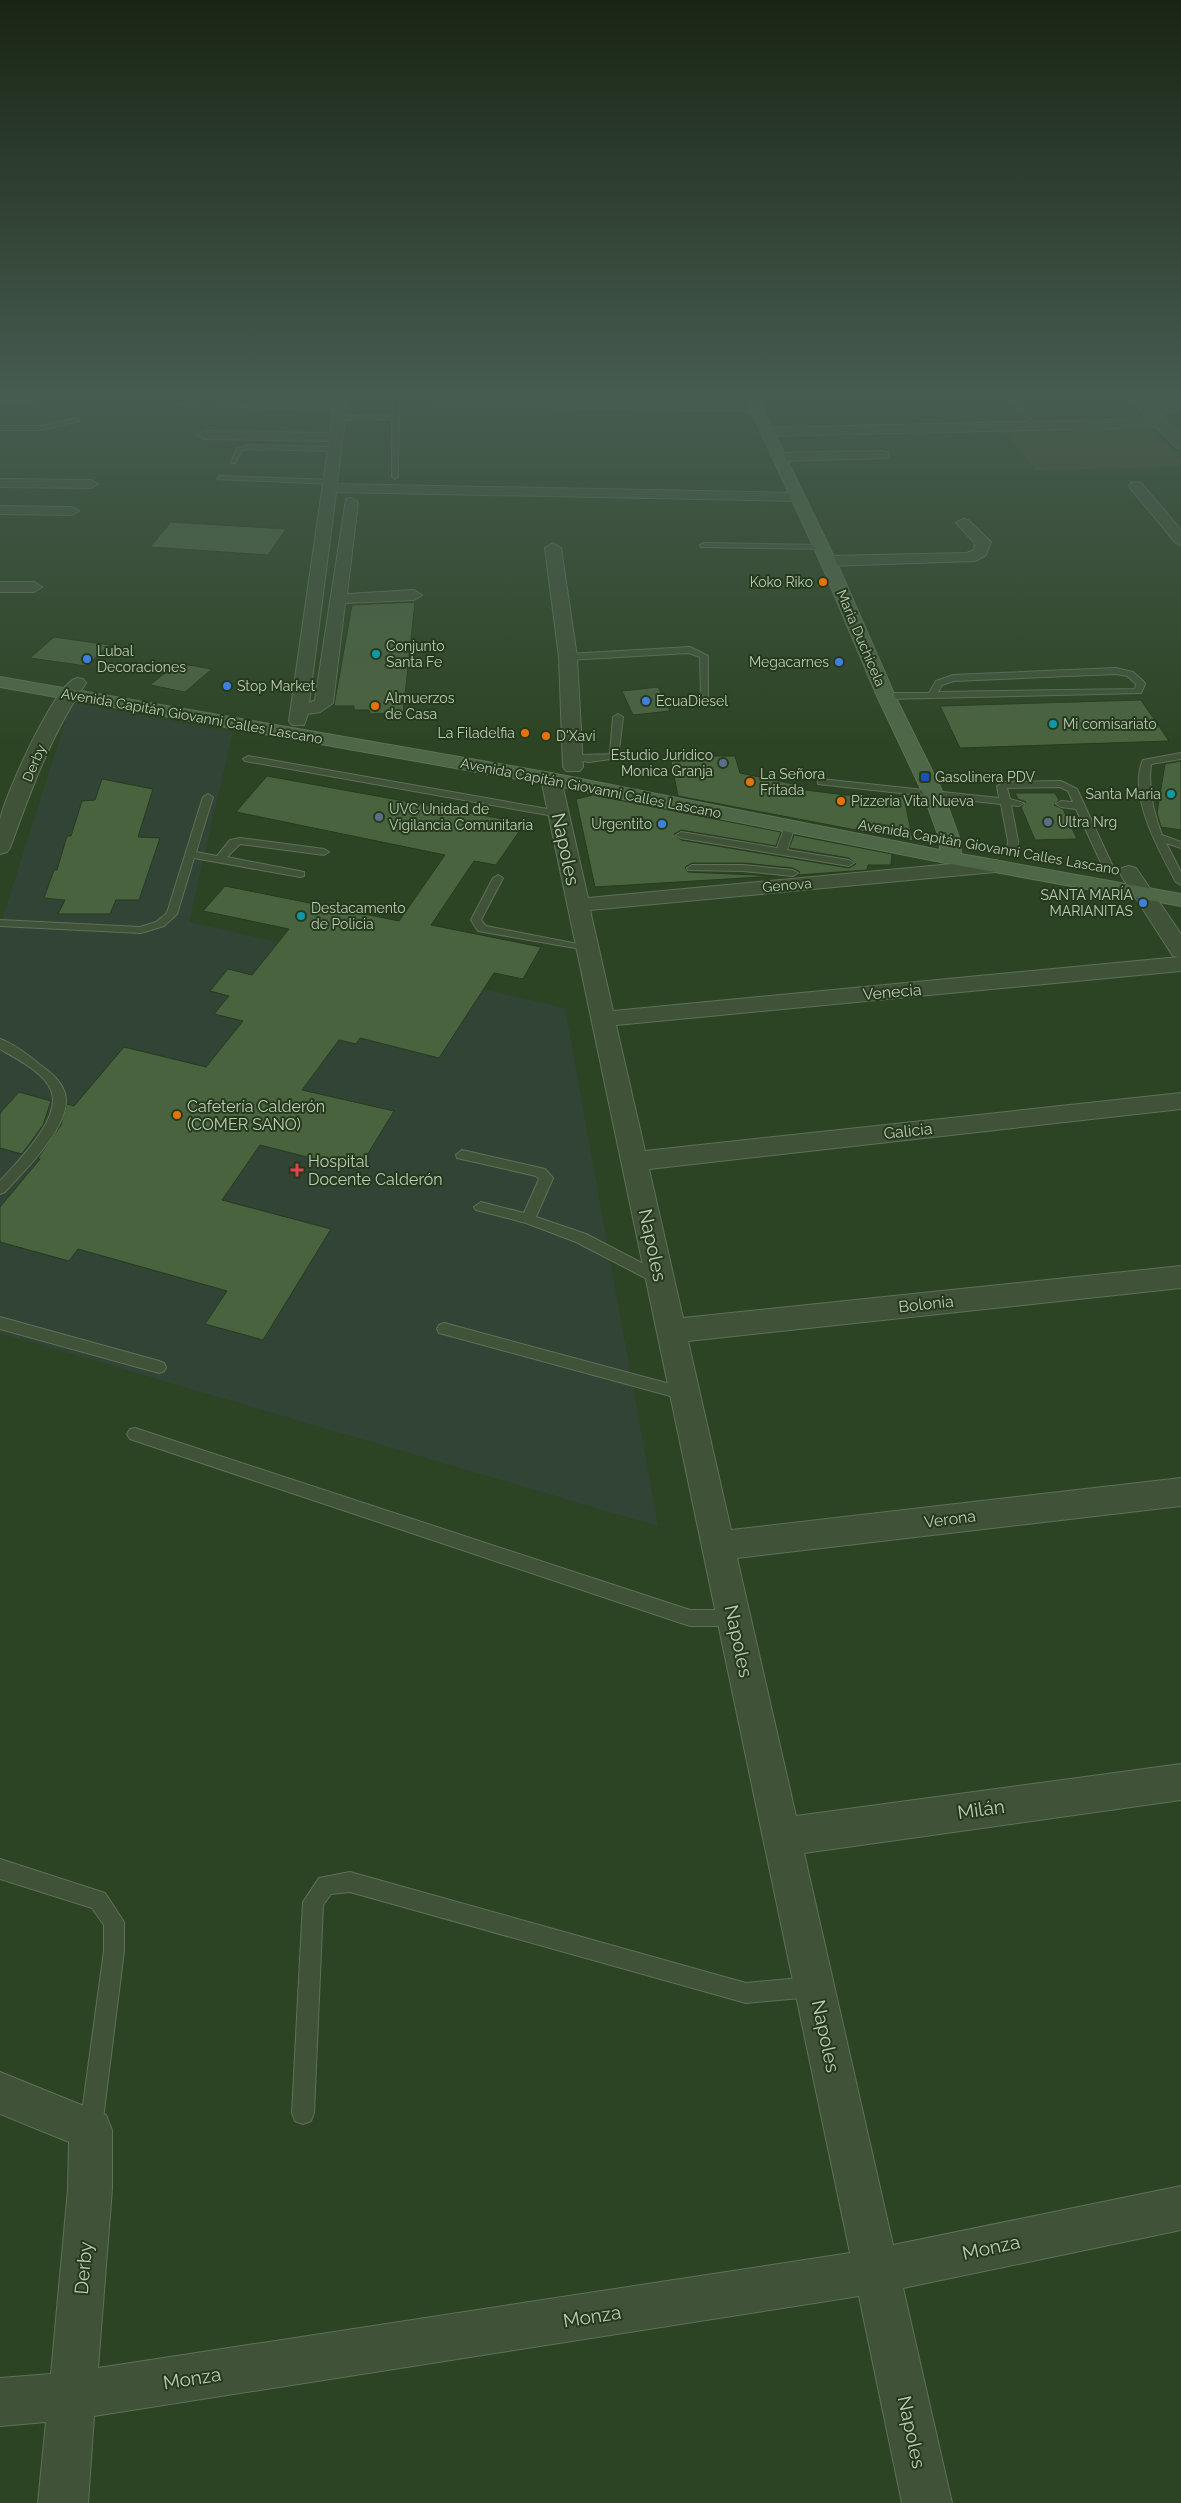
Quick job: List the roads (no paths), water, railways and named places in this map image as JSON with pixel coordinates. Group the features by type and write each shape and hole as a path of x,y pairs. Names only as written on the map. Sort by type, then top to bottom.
{"main road":[{"name":"Maria Duchicela","path":"804,510 886,696 933,793 950,849"},
{"name":"Avenida Capitán Giovanni Calles Lascano","path":"0,668 72,689 566,767 790,826 950,849 1012,851 1181,882"},
{"name":"Avenida Capitán Giovanni Calles Lascano","path":"0,682 299,716 566,767 950,849 995,866 1181,900"}],"street":[{"path":"0,510 72,511"},
{"path":"299,716 328,510"},
{"path":"299,716 324,703 350,510"},
{"path":"1157,510 1173,510"},
{"path":"1157,510 1181,540"},
{"path":"825,554 970,558 982,552 983,542 963,523"},
{"name":"Napoles","path":"553,548 568,657 566,767 559,814 927,2503"},
{"path":"0,587 34,587"},
{"path":"338,599 414,595"},
{"name":"Derby","path":"0,848 53,718 72,689"},
{"name":"Genova","path":"579,905 995,866"},
{"path":"1119,871 1142,892 1181,951"},
{"name":"Venecia","path":"603,1019 1181,964"},
{"name":"Galicia","path":"634,1161 1181,1101"},
{"name":"Bolonia","path":"672,1331 1181,1277"},
{"name":"Verona","path":"718,1546 1181,1492"},
{"name":"Milán","path":"782,1837 1181,1782"},
{"path":"0,2094 91,2130"},
{"name":"Derby","path":"63,2503 90,2189 91,2130"},
{"name":"Monza","path":"0,2402 72,2396 877,2272 1181,2208"}],"lane":[{"path":"704,546 825,554"},
{"path":"568,657 690,650 704,656 705,695"},
{"path":"886,696 1127,692 1138,691 1140,684 1130,674 1116,671 952,678 939,683 932,695"},
{"path":"566,767 589,759 615,756 618,717"},
{"path":"1181,756 1146,762 1145,788 1156,836 1181,882"},
{"path":"248,759 559,814"},
{"path":"821,782 1019,803"},
{"path":"1012,851 1013,840 1002,786 1062,784 1072,789 1080,806 1119,871"},
{"path":"0,923 141,930 160,924 172,914 208,797"},
{"path":"1061,804 1080,806"},
{"path":"781,852 790,826"},
{"path":"681,835 849,863"},
{"path":"1156,836 1181,845"},
{"path":"220,859 234,842 240,841 324,852"},
{"path":"743,868 747,846"},
{"path":"191,854 300,874"},
{"path":"692,868 743,868 794,872"},
{"path":"498,878 476,920 482,929 588,949"},
{"path":"0,1044 48,1077 59,1091 59,1103 53,1124 22,1165 0,1189"},
{"path":"462,1155 540,1172 546,1178 528,1219"},
{"path":"482,1207 528,1219 581,1238 660,1279"},
{"path":"0,1323 159,1367"},
{"path":"444,1329 685,1394"},
{"path":"135,1434 690,1618 734,1618"},
{"path":"0,1869 98,1900 114,1922 114,1951 91,2130"},
{"path":"303,2113 313,1902 326,1885 350,1882 746,1993 815,1987"}],"place":[{"name":"Koko Riko","path":"823,582"},
{"name":"Conjunto Santa Fe","path":"376,654"},
{"name":"Lubal Decoraciones","path":"87,659"},
{"name":"Megacarnes","path":"839,662"},
{"name":"Stop Market","path":"227,686"},
{"name":"EcuaDiesel","path":"646,701"},
{"name":"Almuerzos de Casa","path":"375,706"},
{"name":"Mi comisariato","path":"1053,724"},
{"name":"La Filadelfia","path":"525,733"},
{"name":"D'Xavi","path":"546,736"},
{"name":"Estudio Juridico Monica Granja","path":"723,763"},
{"name":"Gasolinera PDV","path":"925,777"},
{"name":"La Señora Fritada","path":"750,782"},
{"name":"Santa Maria","path":"1171,794"},
{"name":"Pizzeria Vita Nueva","path":"841,801"},
{"name":"UVC Unidad de Vigilancia Comunitaria","path":"379,817"},
{"name":"Ultra Nrg","path":"1048,822"},
{"name":"Urgentito","path":"662,824"},
{"name":"SANTA MARÍA MARIANITAS","path":"1143,903"},
{"name":"Destacamento de Policia","path":"301,916"},
{"name":"Cafetería Calderón (COMER SANO)","path":"177,1115"},
{"name":"Hospital Docente Calderón","path":"297,1170"}]}
